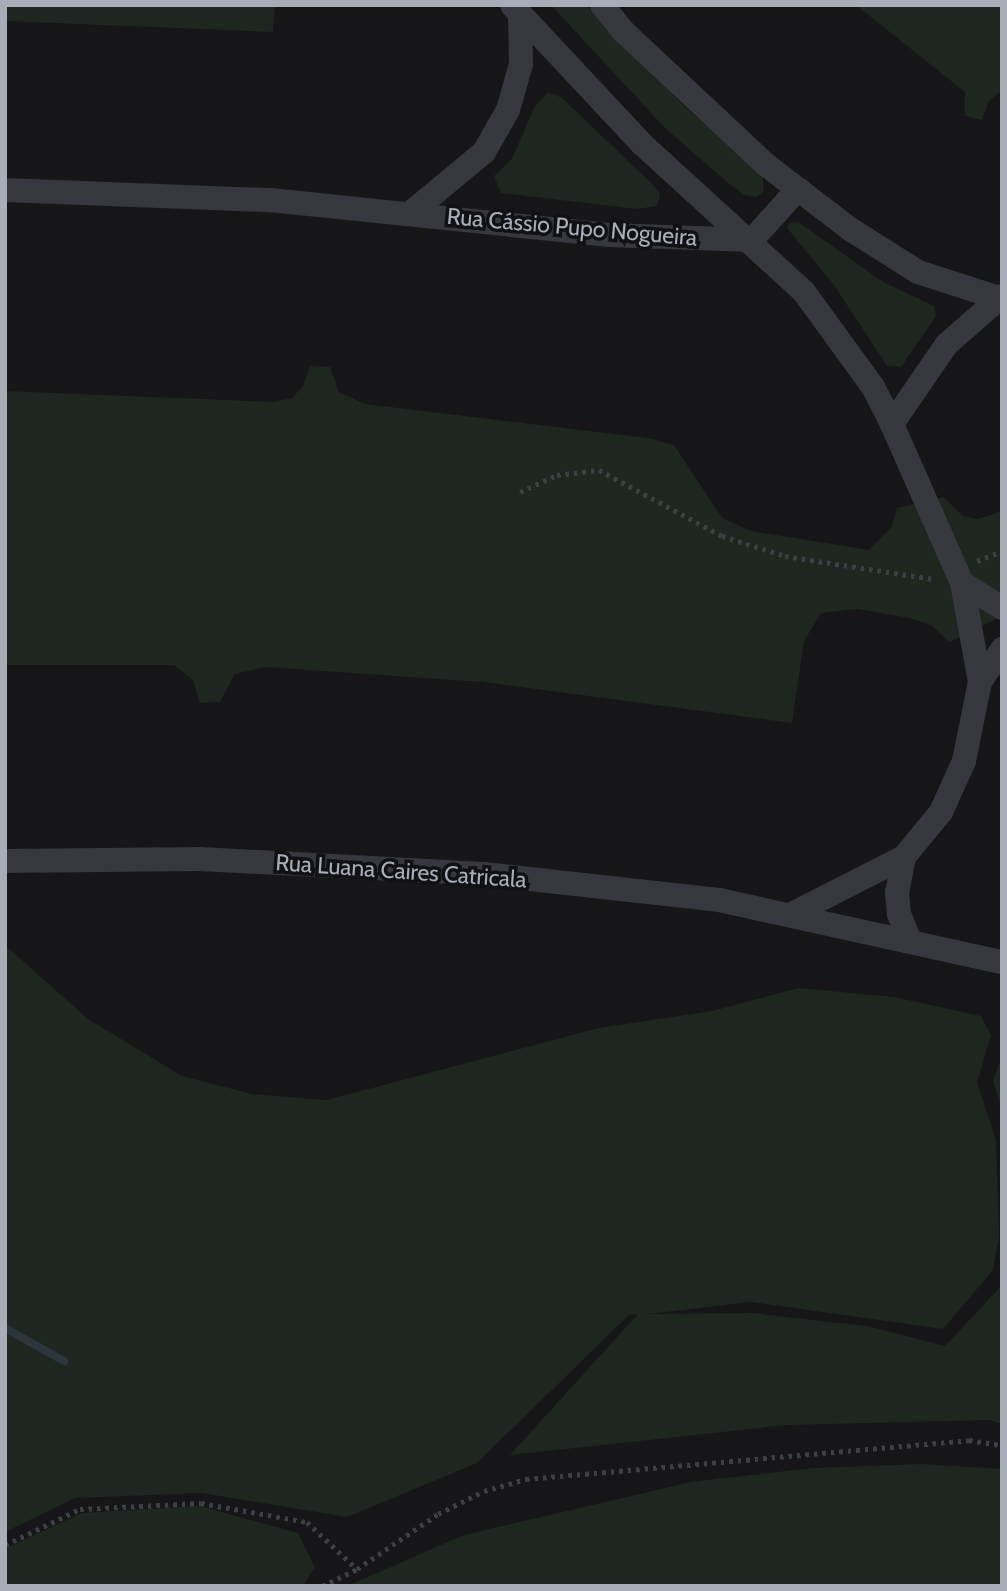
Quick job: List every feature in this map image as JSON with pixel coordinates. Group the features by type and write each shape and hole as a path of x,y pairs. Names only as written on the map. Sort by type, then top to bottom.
{"street":[{"path":"602,5 685,91 797,189 918,272 1000,297"},
{"path":"516,11 642,144 752,240 804,292 840,338 892,424 959,576 980,682"},
{"name":"Rua Cássio Pupo Nogueira","path":"412,211 484,152 508,110 521,64 516,11"},
{"path":"752,240 797,189"},
{"name":"Rua Cássio Pupo Nogueira","path":"5,190 270,200 412,211 609,235 752,240"},
{"path":"892,424 947,344 1000,297"},
{"path":"959,576 1002,608"},
{"path":"794,913 904,857 941,812 964,761 980,682 1002,649"},
{"path":"904,857 897,892 899,914 909,939"},
{"name":"Rua Luana Caires Catricala","path":"5,861 200,859 399,868 659,892 794,913 1002,962"}],"path":[{"path":"520,492 557,475 599,470 722,536 786,556 931,580 959,576 1002,551"},
{"path":"322,1586 357,1569 438,1514 484,1491 526,1479 969,1440 1002,1445"},
{"path":"5,1545 80,1510 201,1503 307,1522 357,1569"}],"shaded area":[{"path":"5,5 275,5 273,32 5,21"},
{"path":"551,5 586,5 683,105 763,175 763,192 757,197 744,195 665,128"},
{"path":"856,5 1002,5 1002,90 989,101 982,120 965,116 965,92"},
{"path":"548,92 562,98 653,185 660,194 657,206 637,209 501,193 494,176 512,159 535,106"},
{"path":"798,222 883,282 934,306 936,316 901,367 887,366 834,285 787,228 789,223"},
{"path":"310,366 330,367 339,392 365,404 648,438 674,445 722,518 751,531 869,550 891,528 897,508 943,497 963,516 978,519 1002,511 1002,616 949,642 931,625 910,618 857,609 821,613 804,641 792,723 483,682 265,667 235,674 220,702 200,703 193,680 174,665 5,665 5,391 274,402 292,398 303,386"},
{"path":"5,945 88,1019 182,1076 252,1094 327,1100 599,1028 712,1011 799,988 894,997 981,1016 991,1035 977,1082 996,1140 999,1236 993,1270 943,1329 751,1302 648,1314 752,1313 867,1326 945,1346 1002,1285 1002,1424 990,1420 786,1425 510,1455 638,1314 629,1315 477,1463 347,1517 202,1493 75,1498 5,1532"},
{"path":"1002,1056 1002,1108 993,1081"},
{"path":"922,1464 1002,1469 1002,1586 347,1586 464,1535 691,1482 813,1468"},
{"path":"200,1506 298,1533 315,1567 303,1586 5,1586 6,1548 82,1513"}],"waterway":[{"path":"5,1328 64,1361"}]}
